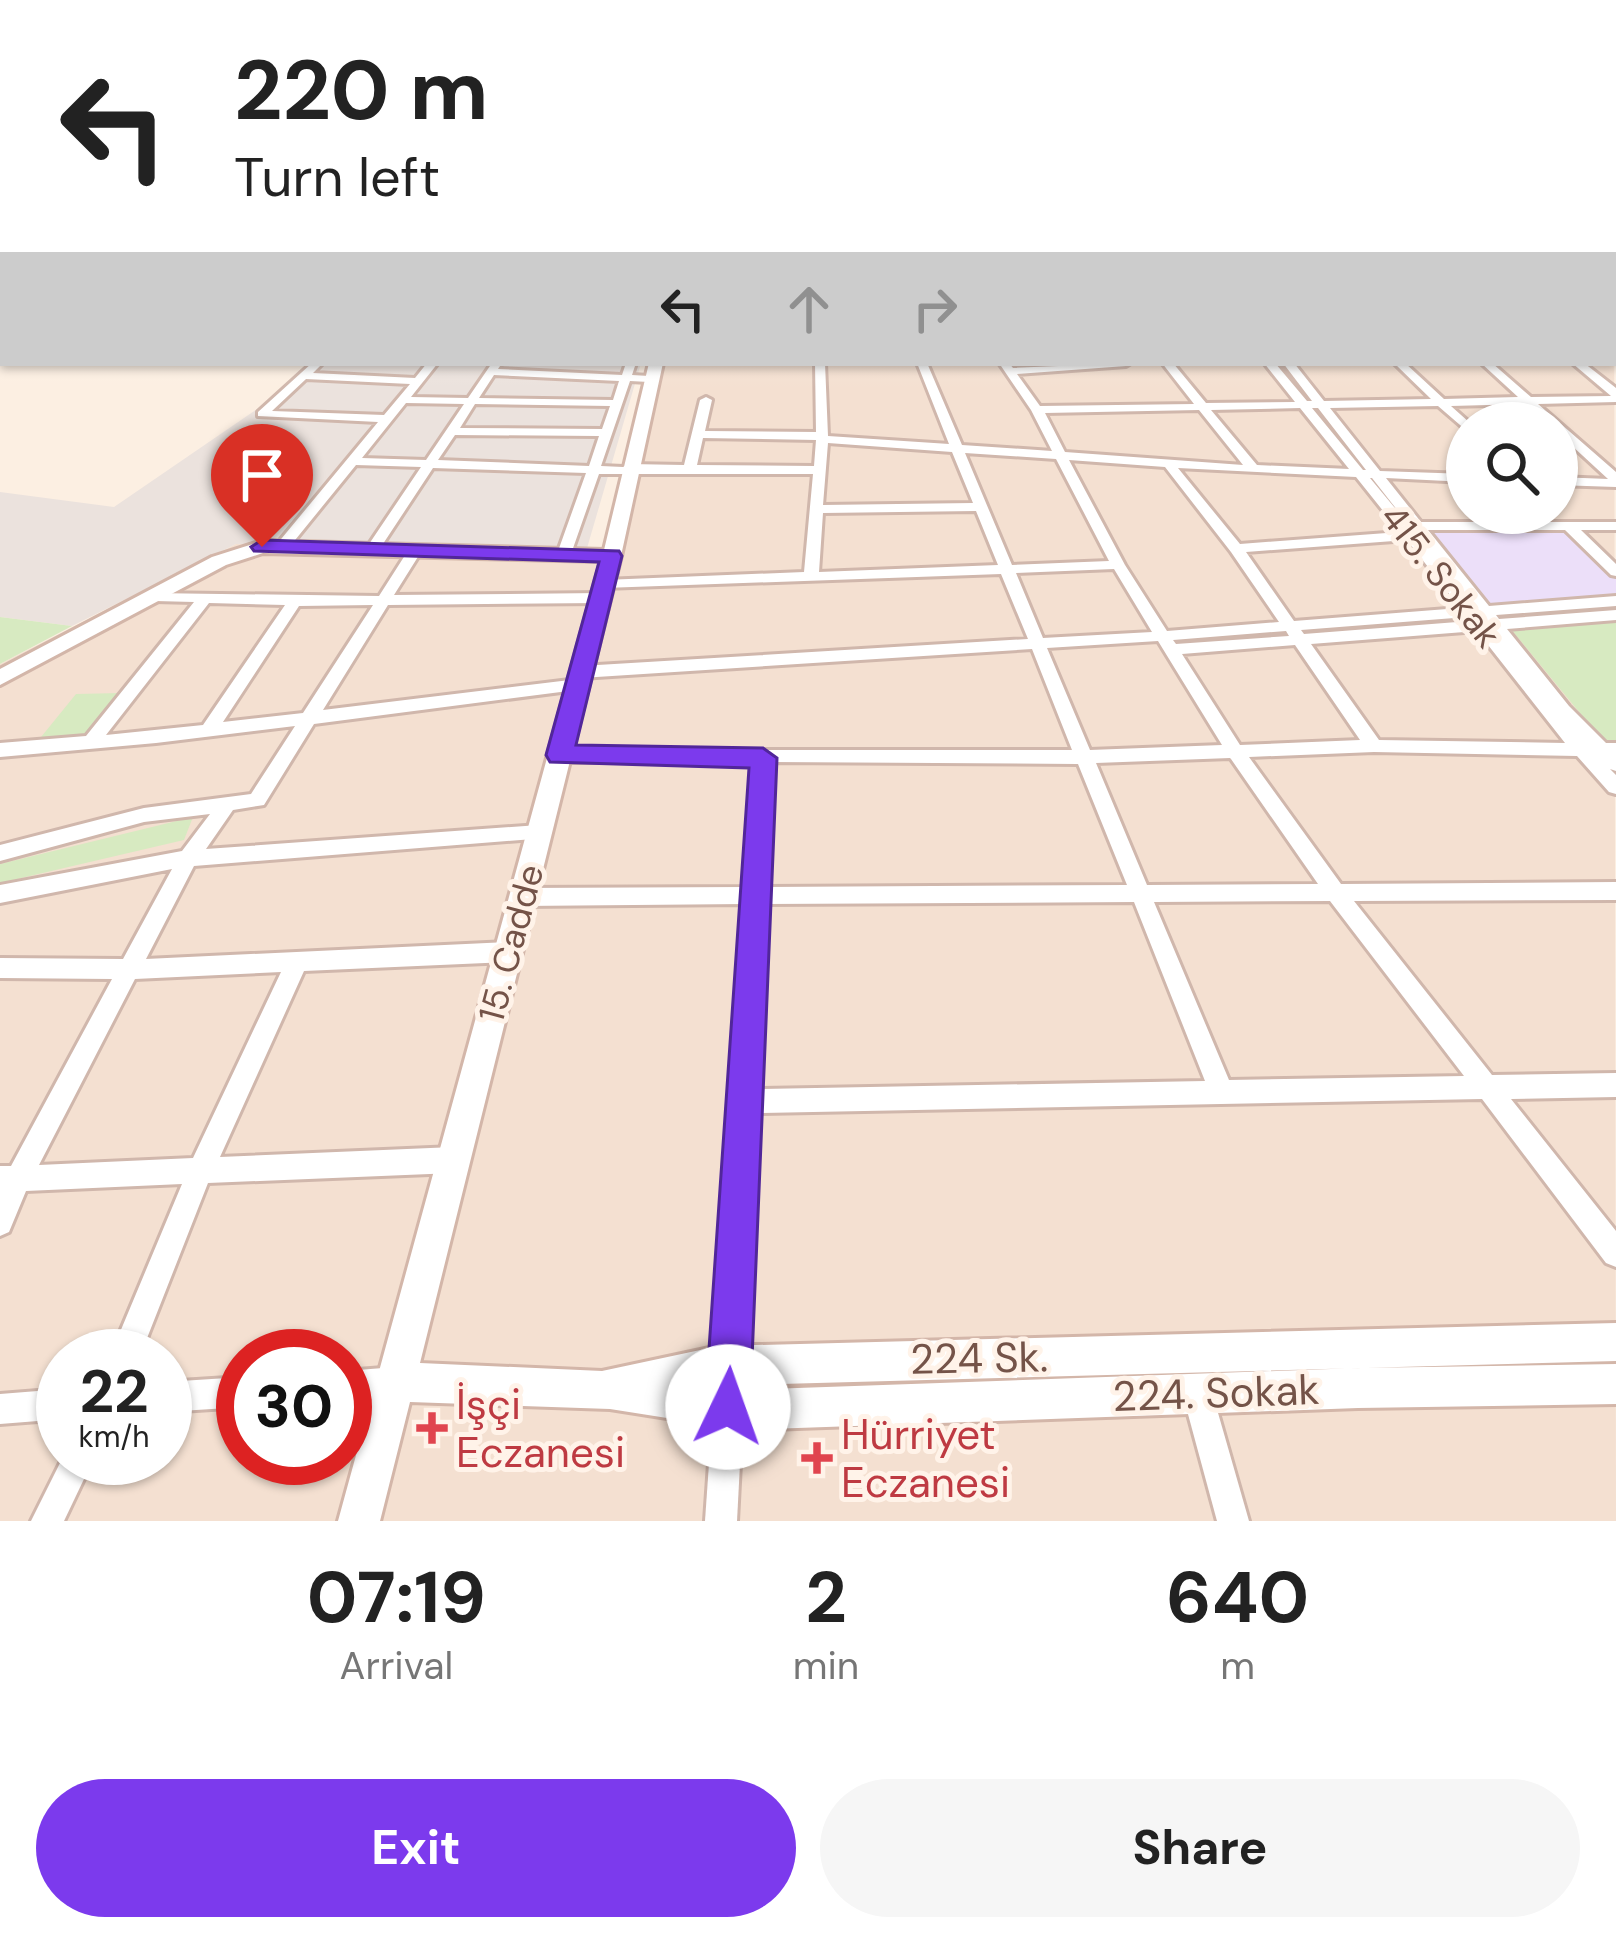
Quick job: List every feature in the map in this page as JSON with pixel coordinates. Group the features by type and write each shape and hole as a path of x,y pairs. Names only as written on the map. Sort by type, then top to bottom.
{"street":[{"path":"314,366 262,414 388,419"},
{"path":"281,547 432,366"},
{"path":"811,575 822,437 820,366"},
{"path":"923,366 1222,1092"},
{"path":"1169,366 1252,469"},
{"name":"415. Sokak","path":"1272,366 1370,475 1483,618 1616,764"},
{"name":"415. Sokak","path":"1290,366 1370,475"},
{"path":"1402,366 1446,408"},
{"path":"1489,366 1528,400"},
{"path":"1581,366 1616,396"},
{"path":"1007,367 1037,410 1118,565 1237,754 1335,892 1616,1253"},
{"path":"372,550 494,368 641,371"},
{"path":"564,554 617,403 641,371"},
{"name":"15. Cadde","path":"359,1521 606,579 629,470 641,371"},
{"path":"301,376 419,381"},
{"path":"1037,410 1616,396"},
{"path":"404,400 617,403"},
{"path":"690,468 706,400"},
{"path":"453,431 607,433"},
{"path":"697,434 822,437 1169,464 1446,477"},
{"path":"1578,446 1616,481"},
{"path":"354,461 594,470 819,470"},
{"path":"1169,464 1236,549 1374,746"},
{"path":"1578,481 1616,481"},
{"path":"815,509 981,507"},
{"path":"1578,526 1616,526"},
{"path":"1236,549 1446,529"},
{"path":"1577,534 1616,572"},
{"path":"0,678 219,561 262,547 564,554 606,579"},
{"path":"0,853 144,815 257,800 414,552"},
{"path":"155,596 295,601 606,579 1118,565"},
{"path":"91,742 205,598"},
{"path":"209,730 295,601"},
{"path":"1167,643 1286,625 1614,614"},
{"path":"0,750 209,730 580,679 1039,643 1301,642 1483,618"},
{"path":"560,755 1085,757 1374,746 1599,750"},
{"name":"415. Sokak","path":"1599,750 1616,787"},
{"path":"722,1521 763,758"},
{"path":"0,1223 9,1178 132,969 188,858 227,806"},
{"path":"0,894 188,858 539,832"},
{"path":"522,897 1616,891"},
{"path":"0,968 132,969 508,952"},
{"path":"136,1329 202,1167 298,960"},
{"path":"744,1101 1616,1085"},
{"path":"9,1178 454,1160"},
{"name":"224 Sk.","path":"372,1384 602,1391 730,1364 1616,1342"},
{"path":"1186,1353 1233,1521"},
{"name":"224. Sokak","path":"602,1391 728,1407 1616,1384"},
{"path":"0,1409 36,1406"},
{"path":"47,1521 65,1485"}],"shaded area":[{"path":"305,366 640,366 585,555 236,544 72,626 0,617 0,492 114,507 263,405"},
{"path":"656,366 1614,366 1616,1521 0,1521 0,664 236,544 611,556"},
{"path":"1420,526 1446,526 1446,534 1577,534 1616,572 1616,601 1487,611"}],"green space":[{"path":"0,617 72,626 0,664"},
{"path":"1613,620 1616,740 1602,740 1510,628"},
{"path":"121,693 91,738 37,742 76,694"},
{"path":"193,817 184,840 0,883 0,864"}],"place":[{"name":"İşçi Eczanesi","path":"432,1428"},
{"name":"Hürriyet Eczanesi","path":"817,1458"}],"route":[{"path":"262,547 612,556 560,755 763,758 728,1407"}]}
